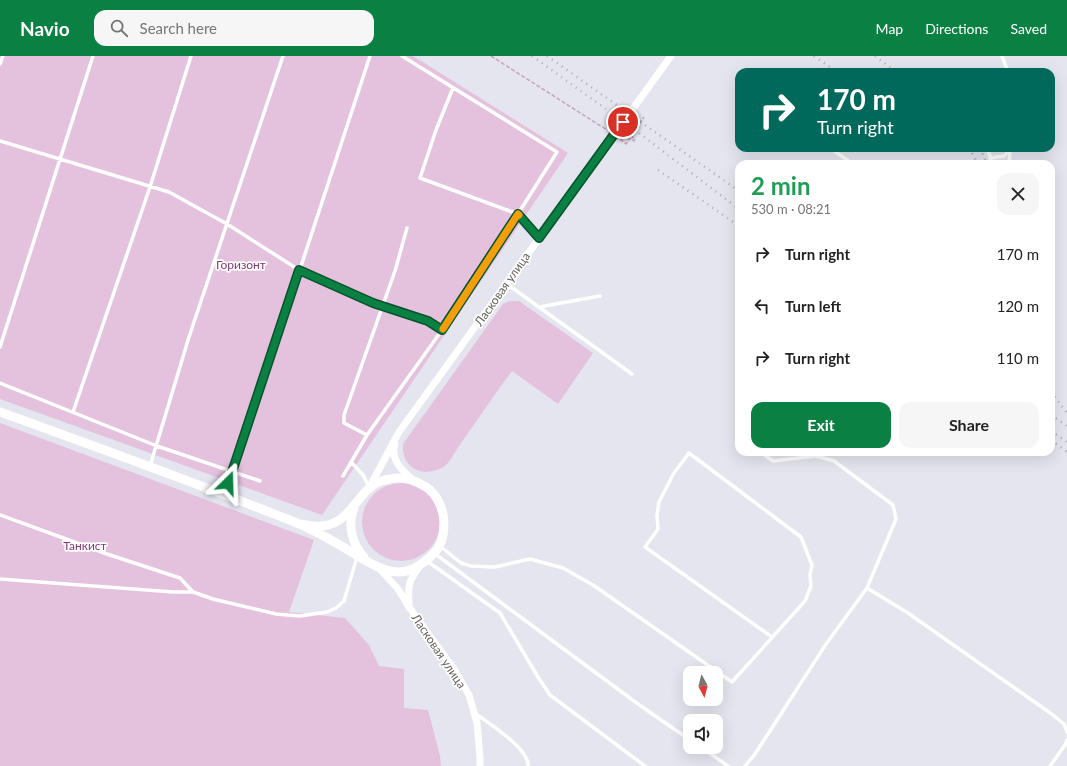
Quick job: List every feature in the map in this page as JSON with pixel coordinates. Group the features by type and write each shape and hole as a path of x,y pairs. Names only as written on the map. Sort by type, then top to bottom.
{"street":[{"name":"Ласковая улица","path":"369,488 399,432 671,56"},
{"path":"0,412 300,524 378,568 392,571 406,571 423,564"},
{"path":"399,432 394,449 395,458 400,468 413,480 428,488 439,501 444,517 444,534 437,549 411,578 408,589 409,607"},
{"path":"300,524 317,527 335,523 348,513 369,488 378,482 396,478 413,480"},
{"path":"356,503 352,512 350,525 353,539 359,552 369,562"},
{"name":"Ласковая улица","path":"378,568 398,588 409,607 454,669 469,695 477,723 480,766"}],"lane":[{"path":"0,64 3,56"},
{"path":"0,347 94,56"},
{"path":"73,412 150,187 191,56"},
{"path":"149,467 157,446 189,337 283,56"},
{"path":"222,494 232,472 370,56"},
{"path":"343,476 367,435 442,330 557,152 402,56"},
{"path":"1002,56 1006,68"},
{"path":"453,88 436,130 420,178 518,214 539,238"},
{"path":"0,141 169,192 227,224 299,270 373,303 428,321 442,330"},
{"path":"836,152 847,160"},
{"path":"988,152 990,158 1004,156 1007,152"},
{"path":"367,435 344,423 344,415 395,272 406,228"},
{"path":"507,284 632,374"},
{"path":"539,307 600,296"},
{"path":"0,383 157,446 260,481"},
{"path":"437,549 461,563 471,566 495,567 530,559 563,568 593,585 732,682 805,601 812,586 810,575 812,565 801,537 689,454 674,473 659,502 657,514 658,529 646,547 772,637"},
{"path":"745,766 755,754 826,644 867,588 896,520 893,505 834,461 816,456 773,461 766,456"},
{"path":"351,462 363,475 369,488"},
{"path":"0,515 107,554 180,578 193,592"},
{"path":"437,549 638,704 683,735"},
{"path":"0,579 172,592 193,592 213,599 276,614 300,616 327,612 336,608 344,601 352,569 358,556"},
{"path":"423,564 500,613 550,695 645,766"},
{"path":"867,588 908,612 1053,715 1064,724 1067,732"},
{"path":"474,712 520,749 528,761 528,766"},
{"path":"1050,766 1067,740"},
{"path":"711,754 728,766"}],"path":[{"path":"491,56 614,134 626,144 630,138 634,141 635,139 631,136 644,118"}],"green space":[{"name":"Горизонт","path":"0,56 413,56 568,153 322,515 0,399"},
{"path":"510,301 519,301 593,353 558,404 512,371 447,464 430,472 416,469 406,460 403,453 403,444 503,304"},
{"name":"Танкист","path":"0,423 314,540 289,612 345,618 369,645 379,666 404,669 404,708 428,710 440,756 441,766 0,766"},
{"path":"401,483 416,486 423,490 433,500 437,507 440,522 437,537 433,544 423,554 416,558 401,561 386,558 379,554 369,544 365,537 362,522 365,507 369,500 379,490 386,486"}],"railway":[{"path":"532,56 635,130 735,206"},
{"path":"547,56 735,188"},
{"path":"814,56 831,68"},
{"path":"875,56 891,68"},
{"path":"971,152 976,160"},
{"path":"982,152 985,160"},
{"path":"658,170 735,223"},
{"path":"1055,397 1067,413"},
{"path":"1055,418 1067,426"},
{"path":"1055,434 1067,442"},
{"path":"1055,443 1067,452"}],"slow traffic":[{"path":"443,329 518,214 519,215"}],"route":[{"path":"228,483 261,388 299,270 373,303 428,321 442,330 518,214 539,238 623,122"}]}
